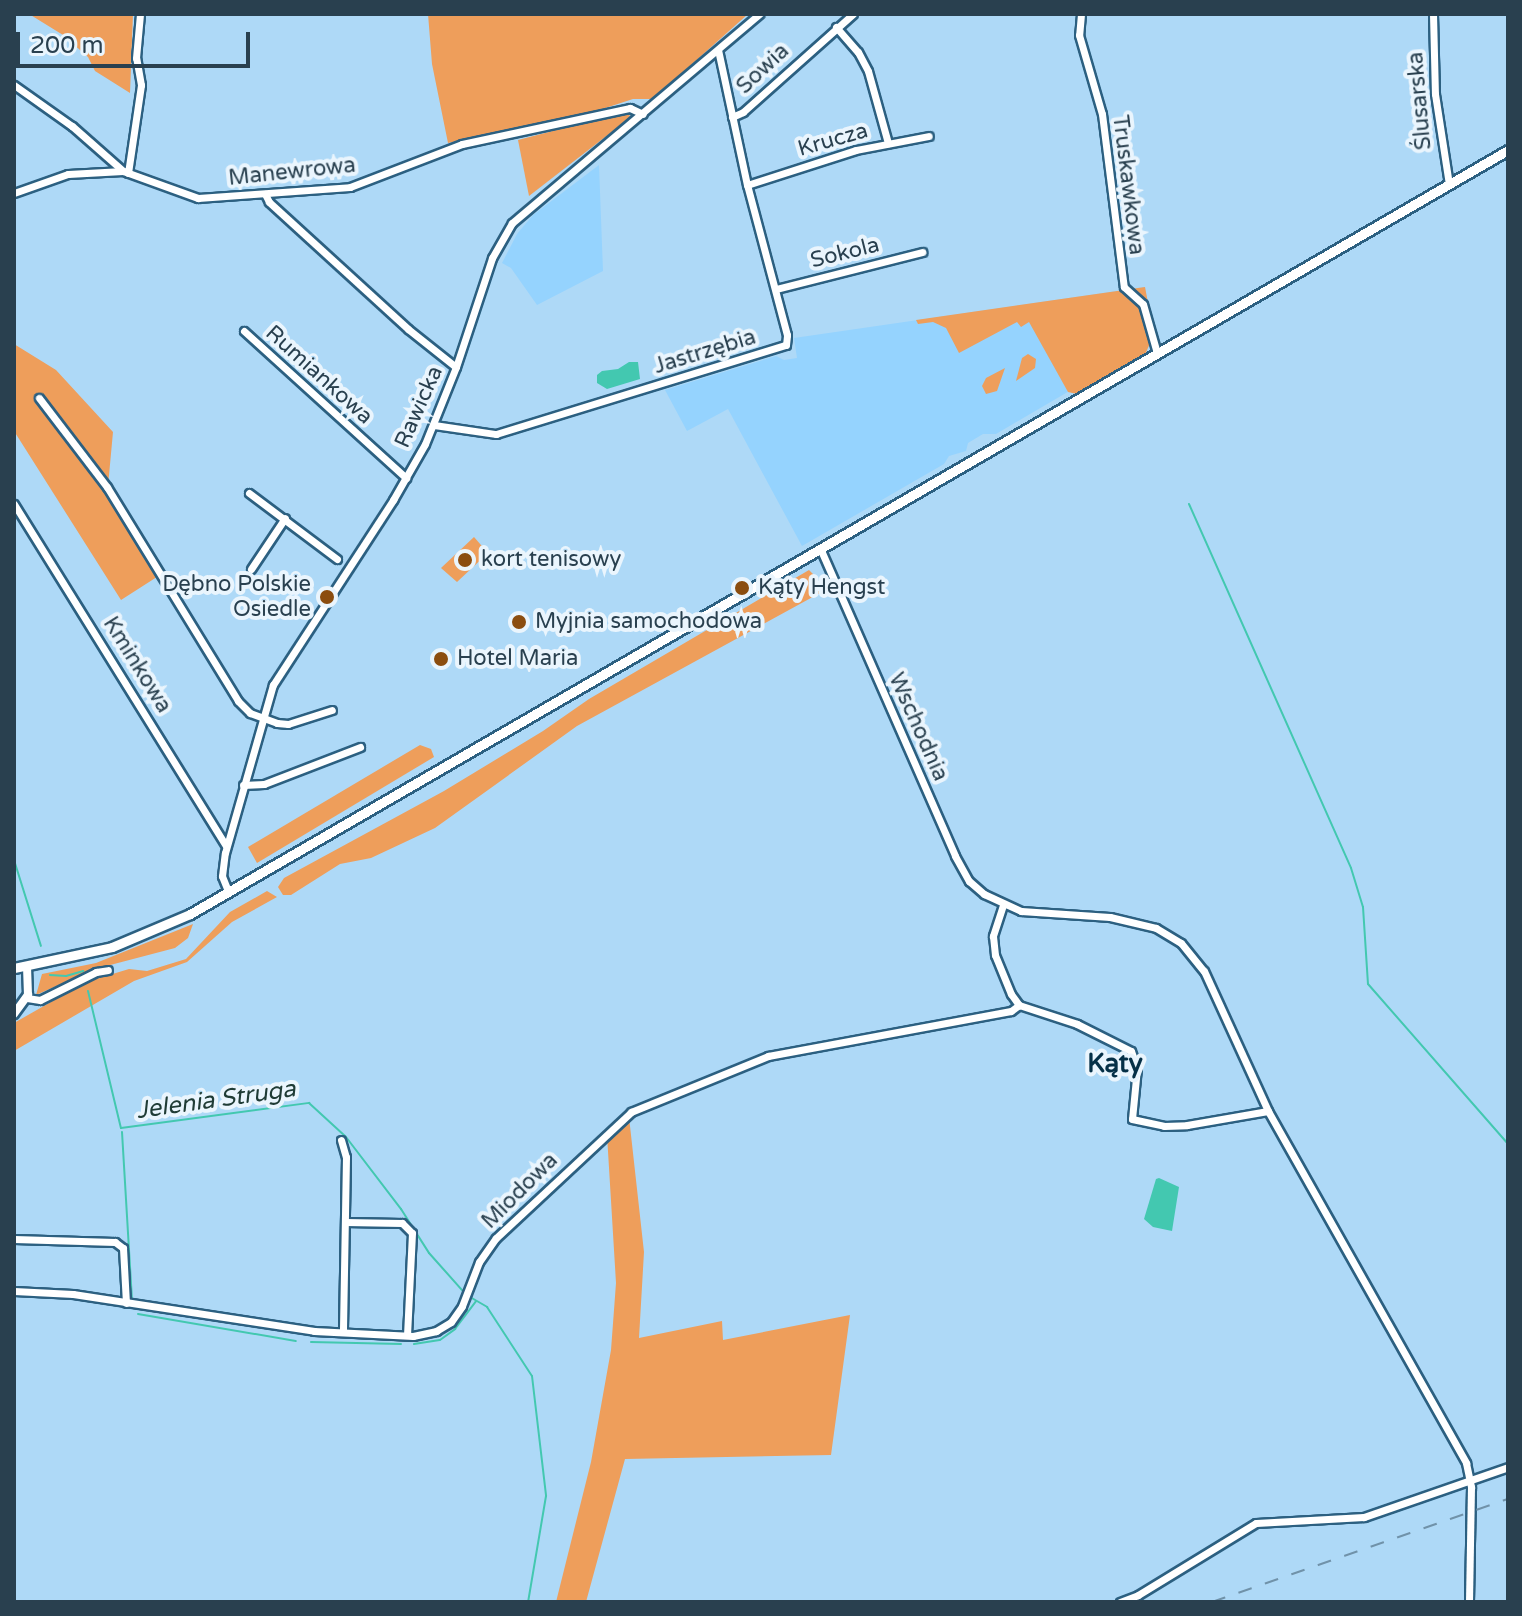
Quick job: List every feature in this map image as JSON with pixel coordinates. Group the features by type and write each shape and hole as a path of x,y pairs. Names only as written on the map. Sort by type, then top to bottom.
{"main road":[{"path":"14,968 124,943 190,914 1508,150"}],"street":[{"path":"14,193 68,174 125,172 141,85 136,58 140,14"},
{"name":"Rawicka","path":"228,891 222,870 226,846 273,685 288,657 406,478 434,425 492,258 512,223 759,14"},
{"name":"Sowia","path":"732,117 743,112 853,14"},
{"name":"Truskawkowa","path":"1081,14 1079,35 1102,114 1124,287 1143,304 1157,353"},
{"name":"Ślusarska","path":"1433,14 1435,94 1449,184"},
{"path":"836,27 858,52 868,71 888,143"},
{"name":"Jastrzębia","path":"434,425 496,434 782,348 787,335 747,185 718,50"},
{"name":"Manewrowa","path":"14,85 72,126 125,172 198,198 350,187 462,144 630,108 643,114"},
{"name":"Krucza","path":"747,185 888,143 929,136"},
{"path":"265,194 269,202 408,329 456,367"},
{"name":"Sokola","path":"776,289 922,252"},
{"name":"Rumiankowa","path":"244,331 406,478"},
{"path":"39,398 107,487 238,701 262,720 288,724 332,710"},
{"path":"249,493 337,559"},
{"name":"Kminkowa","path":"14,504 226,846"},
{"path":"251,569 285,518"},
{"name":"Wschodnia","path":"820,548 957,862 969,881 1003,905"},
{"path":"243,785 264,784 360,747"},
{"path":"1268,1111 1217,1122 1164,1126 1140,1124 1132,1119 1137,1068 1131,1051 1077,1024 1019,1005 1011,994 994,947 994,929 1003,905 1021,911 1142,922 1181,943 1204,971 1268,1111 1461,1452 1470,1479 1469,1602"},
{"path":"14,1014 27,998 27,966"},
{"path":"27,998 40,1000 96,972 108,970"},
{"name":"Miodowa","path":"14,1291 73,1294 218,1318 343,1332 407,1335 436,1331 451,1322 462,1306 479,1262 496,1238 631,1112 768,1056 1011,1011 1019,1005"},
{"path":"341,1140 346,1157 343,1332"},
{"path":"345,1222 402,1223 412,1233 407,1335"},
{"path":"14,1239 115,1242 123,1248 126,1303"},
{"path":"1120,1602 1138,1595 1256,1523 1364,1517 1508,1467"}],"shaded area":[{"path":"29,14 133,14 130,93 95,71 88,57 63,35"},
{"path":"428,14 748,14 653,99 633,99 587,114 448,143 432,64"},
{"path":"626,112 631,117 529,196 518,140"},
{"path":"599,165 603,271 537,305 511,268 502,263 517,234 533,215"},
{"path":"1145,287 1148,345 996,434 983,434 968,443 966,451 949,456 944,464 802,546 728,409 687,431 665,390 776,356 784,360 797,358 794,338"},
{"path":"1145,287 1154,334 1144,357 1077,394 1068,392 1029,322 1021,327 1017,322 959,353 946,328 933,322 918,324 916,320"},
{"path":"14,344 56,370 113,432 108,486 160,575 121,600 14,431"},
{"path":"1028,354 1036,359 1035,368 1016,381 1022,358"},
{"path":"629,362 638,362 640,379 607,389 597,383 597,375 602,371 618,369"},
{"path":"1005,368 997,391 986,394 982,386 986,378"},
{"name":"kort tenisowy","path":"474,537 488,553 457,582 441,568"},
{"path":"809,570 815,576 820,593 577,726 435,828 371,858 340,864 291,895 283,895 278,887 284,878 444,791 589,699"},
{"path":"420,745 431,749 434,757 257,863 248,847"},
{"path":"267,891 277,897 232,922 187,962 134,981 14,1051 14,1023 86,982 129,969 147,971 186,959 230,912"},
{"path":"193,924 188,938 175,948 95,969 36,995 42,974 96,963"},
{"path":"629,1117 644,1252 639,1338 722,1321 723,1340 850,1315 831,1455 625,1459 586,1602 556,1602 591,1462 611,1350 616,1283 607,1135"},
{"path":"1156,1179 1179,1187 1172,1231 1153,1227 1144,1219"}],"waterway":[{"path":"1189,504 1351,868 1363,907 1368,984 1508,1144"},
{"name":"Jelenia Struga","path":"14,860 41,946"},
{"name":"Jelenia Struga","path":"50,975 66,976 83,971"},
{"name":"Jelenia Struga","path":"88,991 121,1128 309,1103 346,1137 401,1209 429,1253 462,1290"},
{"path":"122,1132 132,1299"},
{"name":"Jelenia Struga","path":"470,1297 487,1307 532,1376 546,1496 528,1602"},
{"path":"414,1344 440,1340 455,1329 476,1301"},
{"path":"138,1314 296,1341"},
{"path":"311,1342 401,1344"}],"railway":[{"path":"1212,1602 1508,1499"}],"place":[{"name":"kort tenisowy","path":"465,560"},
{"name":"Kąty Hengst","path":"742,588"},
{"name":"Dębno Polskie Osiedle","path":"327,597"},
{"name":"Myjnia samochodowa","path":"519,622"},
{"name":"Hotel Maria","path":"441,659"}],"district":[{"name":"Kąty","path":"1115,1064"}]}
